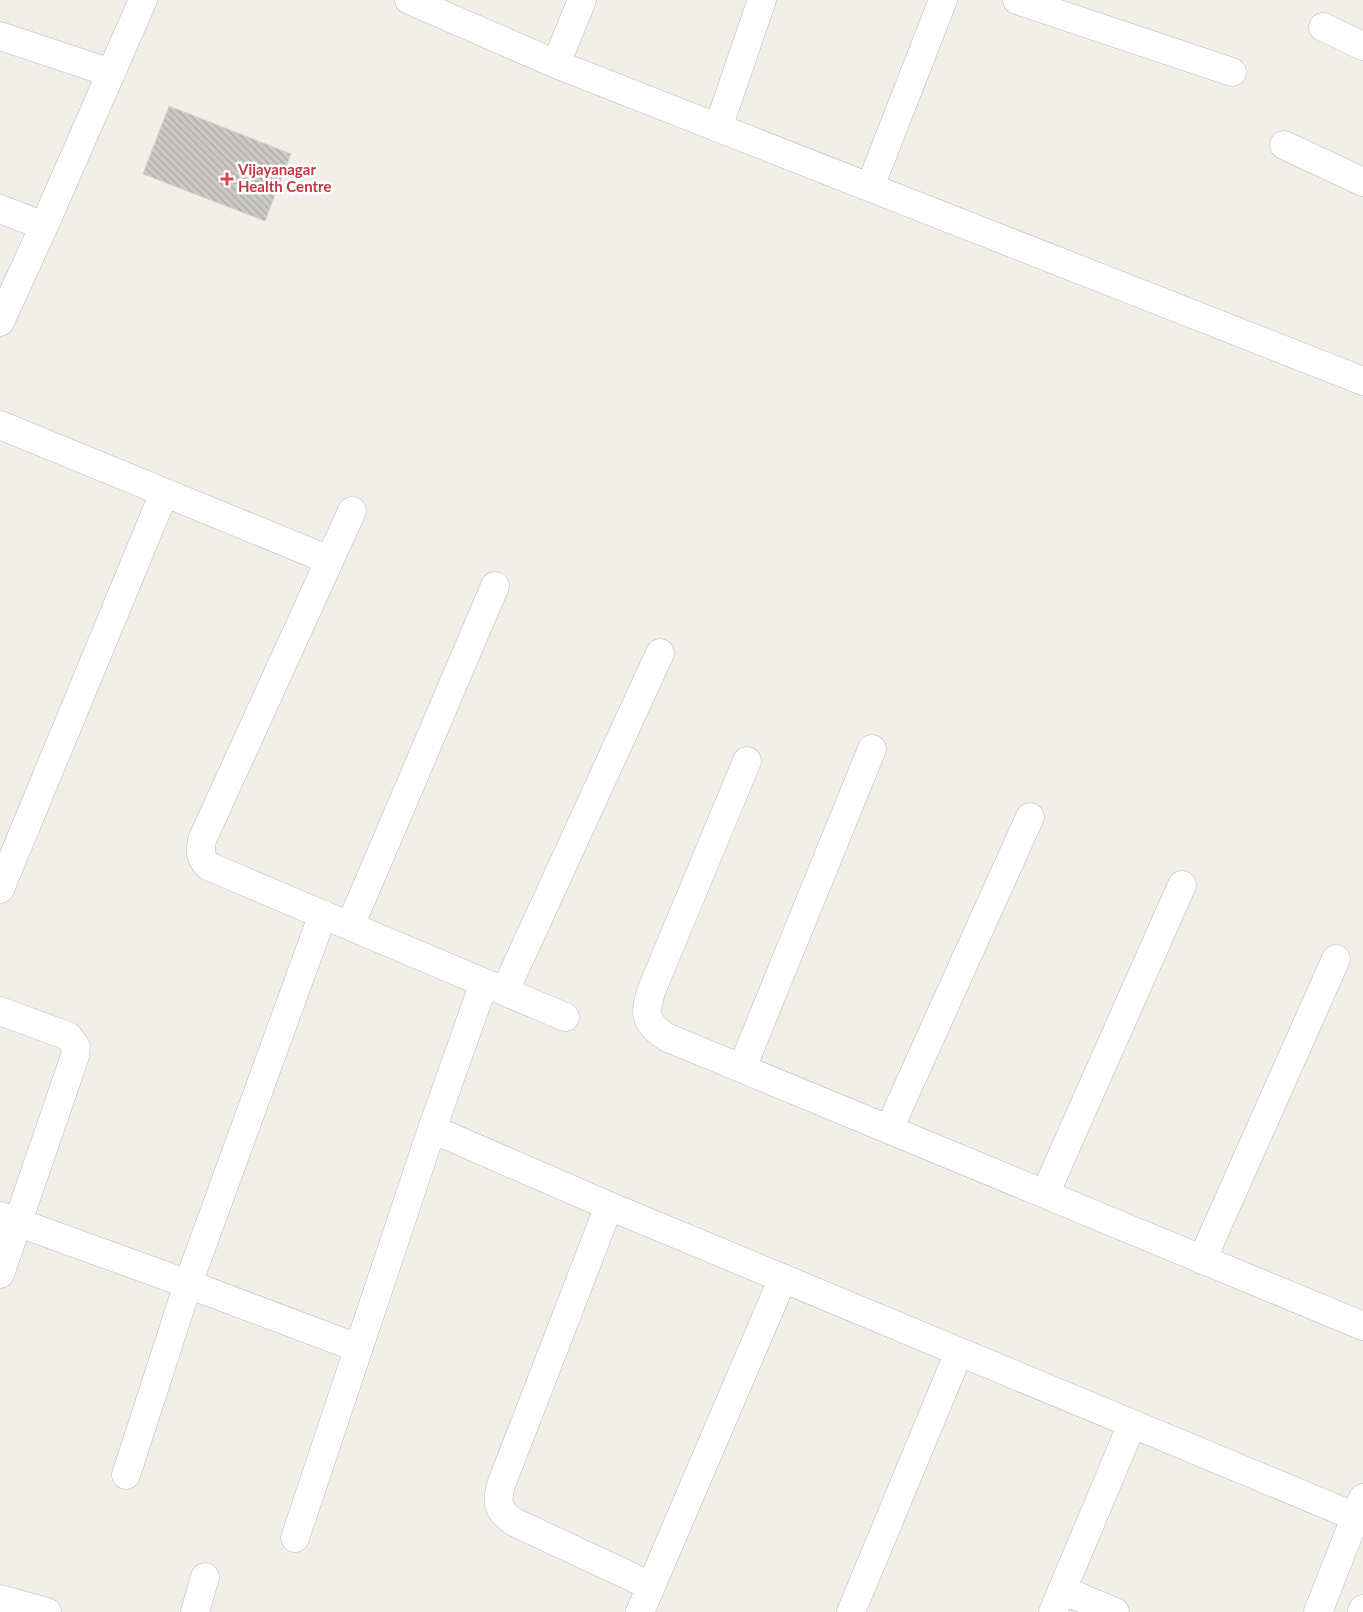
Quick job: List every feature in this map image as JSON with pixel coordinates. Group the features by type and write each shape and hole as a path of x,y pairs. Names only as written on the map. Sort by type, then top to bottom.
{"street":[{"path":"0,322 143,0"},
{"path":"409,0 556,64 1363,380"},
{"path":"556,64 582,0"},
{"path":"718,128 762,0"},
{"path":"870,187 943,0"},
{"path":"1017,0 1232,72"},
{"path":"1322,28 1363,46"},
{"path":"0,36 111,73"},
{"path":"1284,145 1363,182"},
{"path":"0,210 44,226"},
{"path":"0,425 329,560"},
{"path":"0,888 164,493"},
{"path":"352,511 202,840 200,851 203,860 208,866 565,1017"},
{"path":"350,926 495,586"},
{"path":"295,1538 432,1129 495,987 660,653"},
{"path":"742,1068 872,749"},
{"path":"746,761 647,1004 648,1020 654,1029 666,1037 1363,1326"},
{"path":"889,1129 1030,817"},
{"path":"1046,1194 1182,885"},
{"path":"126,1475 188,1284 323,914"},
{"path":"1202,1260 1336,959"},
{"path":"0,1011 68,1036 76,1048 75,1056 9,1220 0,1274"},
{"path":"432,1129 609,1206 1132,1424 1359,1507 1318,1612"},
{"path":"609,1206 502,1485 498,1496 499,1507 514,1522 651,1586"},
{"path":"9,1220 188,1284 358,1348"},
{"path":"640,1612 783,1278"},
{"path":"851,1612 959,1352"},
{"path":"1115,1612 1058,1601 1132,1424"},
{"path":"195,1612 205,1577"},
{"path":"0,1599 46,1612"}],"building":[{"path":"169,106 291,154 265,221 143,174"}],"place":[{"name":"Vijayanagar Health Centre","path":"227,179"}]}
